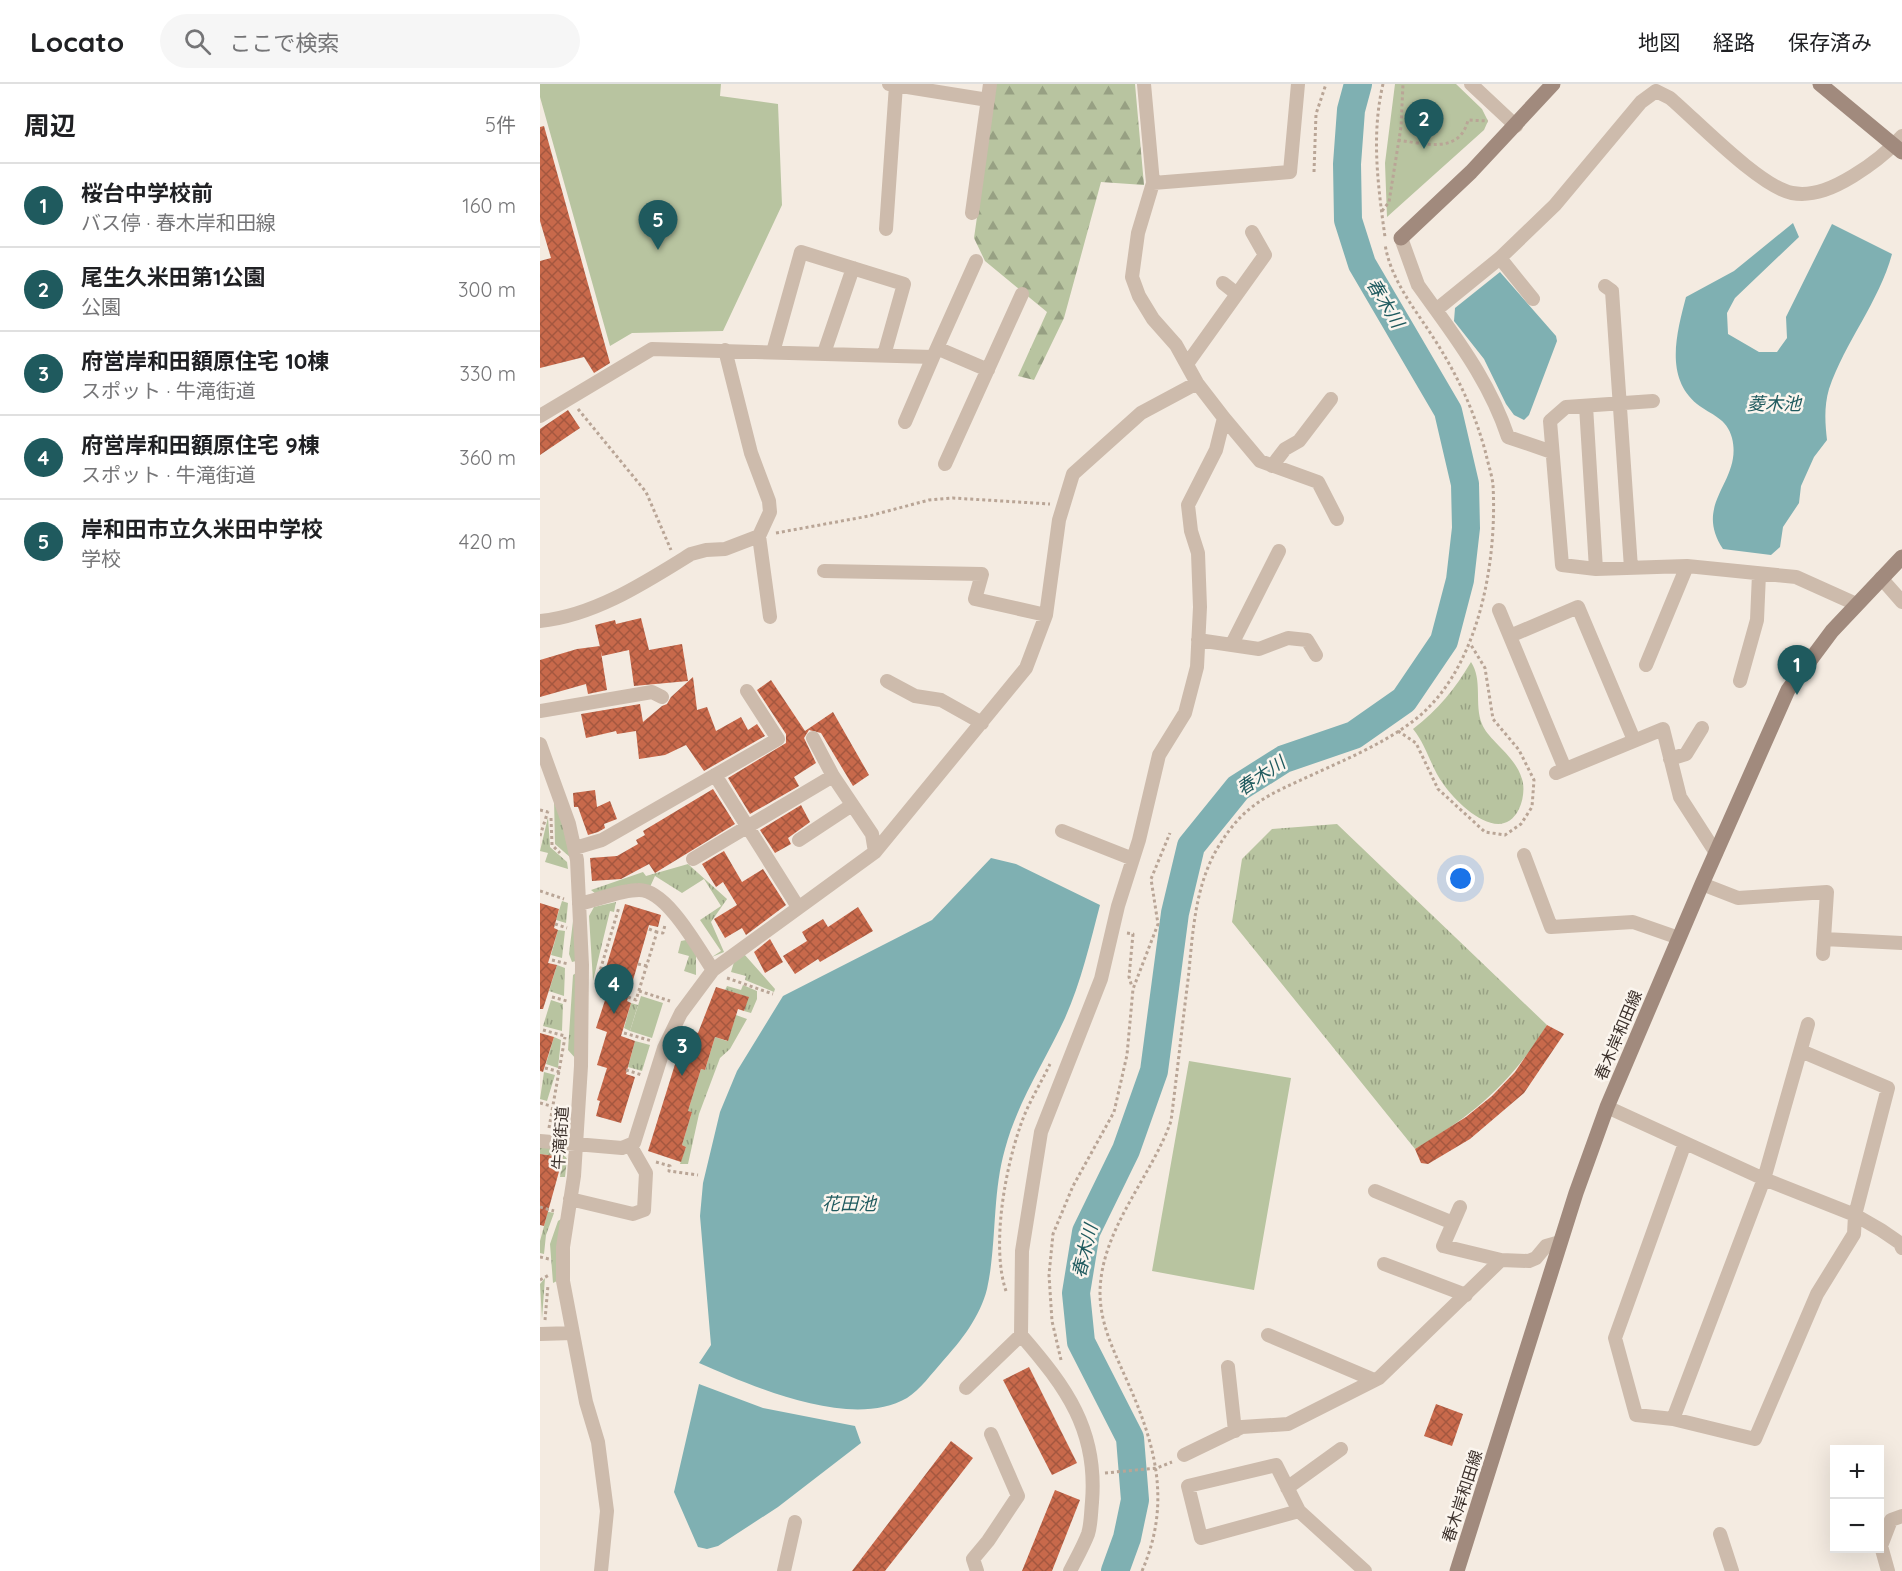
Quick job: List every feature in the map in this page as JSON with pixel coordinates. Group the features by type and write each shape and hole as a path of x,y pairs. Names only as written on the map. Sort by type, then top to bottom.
{"main road":[{"path":"1401,238 1472,172 1553,84"},
{"path":"1820,84 1899,144"},
{"name":"春木岸和田線","path":"1457,1571 1560,1242 1607,1107 1702,884 1788,690 1807,661 1856,604 1902,557"}],"street":[{"path":"972,213 990,84"},
{"path":"1144,84 1153,183 1138,233 1132,277 1139,296 1153,319 1176,345 1197,383 1260,461 1318,482 1337,519"},
{"path":"1153,183 1290,172 1298,84"},
{"path":"1471,84 1516,126"},
{"path":"886,229 897,85 988,100"},
{"path":"1436,310 1500,258 1555,205 1641,102 1656,91 1670,98 1768,183 1792,193 1814,193 1837,185 1869,167 1899,144"},
{"path":"1187,364 1265,255 1252,232"},
{"path":"1401,238 1418,285 1478,370 1494,399 1508,437 1552,452"},
{"path":"773,352 801,252 904,284 884,355"},
{"path":"1500,258 1533,299"},
{"path":"905,422 976,261"},
{"path":"824,353 853,268"},
{"path":"1223,283 1237,294"},
{"path":"1605,286 1612,291 1631,568"},
{"path":"945,464 1022,294"},
{"path":"540,416 652,349 884,355 936,353 988,370"},
{"path":"726,350 751,453 770,501 770,512 759,536 770,617"},
{"path":"545,1142 622,1148 633,1143 664,1048 681,1013 713,970 875,852 1026,668 1046,615 1063,506 1073,474 1141,413 1197,383"},
{"path":"1272,466 1285,449 1299,441 1331,399"},
{"path":"1653,401 1566,407 1550,421 1562,565 1596,569 1687,566 1796,577 1856,604"},
{"path":"1586,406 1596,569"},
{"path":"1070,1571 1089,1532 1094,1480 1090,1450 1080,1420 1058,1377 1021,1335 1022,1251 1041,1132 1101,979 1118,906 1133,859 1159,755 1185,712 1197,667 1200,607 1198,553 1191,531 1188,505 1216,450 1224,418"},
{"path":"540,621 576,614 593,607 691,554 725,549 759,536"},
{"path":"1232,645 1279,551"},
{"path":"1646,665 1687,566"},
{"path":"824,571 982,574 975,599 1046,615"},
{"path":"1740,681 1757,620 1759,574"},
{"path":"1881,578 1902,602"},
{"path":"1510,636 1578,608 1634,740"},
{"path":"1499,610 1561,771 1663,729 1680,797 1716,853"},
{"path":"1198,640 1259,649 1288,638 1307,640 1316,655"},
{"path":"887,681 915,696 941,700 982,723"},
{"path":"571,853 602,840 778,739 747,691"},
{"path":"540,711 652,692 662,697"},
{"path":"1670,759 1686,754 1702,728"},
{"path":"813,738 833,776 872,834 875,852"},
{"name":"牛滝街道","path":"540,744 571,853 582,1016 577,1144 563,1247 563,1281 586,1402 598,1442 607,1511 601,1571"},
{"path":"715,775 798,907"},
{"path":"693,859 833,776"},
{"path":"799,840 852,805"},
{"path":"1062,831 1133,859"},
{"path":"1524,855 1551,927 1633,922 1679,938"},
{"path":"1702,884 1738,898 1827,892 1822,954"},
{"path":"574,902 636,890 650,892 670,909 713,970"},
{"path":"1824,939 1902,943"},
{"path":"1673,1419 1764,1179 1808,1024"},
{"path":"1685,1143 1615,1338 1636,1415 1673,1419 1755,1439 1817,1294 1854,1234 1855,1215 1888,1088 1801,1051"},
{"path":"1607,1107 1764,1179 1855,1215 1901,1244"},
{"path":"570,1199 633,1214 644,1210 646,1173 630,1145"},
{"path":"1375,1191 1453,1223"},
{"path":"1460,1206 1443,1246 1501,1260 1529,1261 1536,1258 1546,1246 1560,1242"},
{"path":"1184,1455 1242,1427 1288,1424 1374,1380 1397,1362 1501,1260"},
{"path":"1384,1264 1466,1295"},
{"path":"540,1334 573,1333"},
{"path":"966,1388 1021,1335"},
{"path":"1268,1335 1374,1380"},
{"path":"1228,1367 1235,1431"},
{"path":"977,1571 973,1559 1018,1496 991,1434"},
{"path":"1287,1488 1341,1449"},
{"path":"1299,1511 1201,1538 1188,1486 1276,1465 1299,1511 1365,1571"},
{"path":"1888,1571 1881,1546 1891,1520 1902,1516"},
{"path":"784,1571 795,1522"},
{"path":"1720,1534 1732,1571"}],"path":[{"path":"1314,172 1316,114 1326,84"},
{"path":"1381,212 1389,202 1403,84"},
{"path":"1398,140 1448,144 1461,135 1468,120 1516,126"},
{"path":"569,399 646,492 677,563"},
{"path":"1142,1571 1155,1527 1159,1497 1156,1468 1145,1419 1107,1337 1101,1316 1100,1290 1112,1238 1161,1149 1171,1120 1199,889 1219,846 1242,814 1271,793 1398,731 1427,709 1453,677 1471,645 1488,573 1494,528 1493,481"},
{"path":"759,536 869,516 929,500 953,498 1028,501 1063,506"},
{"path":"1398,731 1416,743 1438,789 1485,832 1505,835 1521,824 1532,807 1534,780 1519,750 1493,719 1485,668 1471,645"},
{"path":"540,836 551,807 552,845 571,853"},
{"path":"540,810 548,812"},
{"path":"1065,1368 1052,1322 1049,1275 1053,1234 1073,1186 1114,1112 1127,1055 1133,989 1158,924 1151,879 1170,833"},
{"path":"540,891 574,902"},
{"path":"596,987 623,893"},
{"path":"649,929 663,933 670,909"},
{"path":"568,938 570,920"},
{"path":"555,924 569,928"},
{"path":"628,997 636,999 657,932"},
{"path":"1124,943 1127,932 1133,934 1129,977 1133,989"},
{"path":"552,960 568,966 566,958"},
{"path":"638,963 646,966"},
{"path":"713,970 721,976 773,994"},
{"path":"639,991 670,1001"},
{"path":"552,997 568,1000 567,1013"},
{"path":"545,1142 560,1072 566,1025"},
{"path":"543,1030 565,1036"},
{"path":"624,1033 657,1043"},
{"path":"545,1068 560,1072"},
{"path":"626,1070 640,1074"},
{"path":"540,1103 551,1106"},
{"path":"649,1160 670,1166 669,1171 698,1175"},
{"path":"540,1207 558,1212"},
{"path":"540,1257 549,1259"},
{"path":"540,1280 549,1274"},
{"path":"1101,1463 1104,1481"},
{"path":"1109,1473 1156,1468"}],"green space":[{"path":"540,84 721,84 720,96 778,104 782,205 723,331 632,333 610,346 540,97"},
{"path":"996,84 1135,84 1144,185 1101,182 1064,318 1034,380 1018,376 1047,312 985,261 974,238"},
{"path":"1395,84 1456,84 1482,109 1488,121 1484,130 1387,217 1385,163"},
{"path":"1471,662 1477,676 1482,724 1519,770 1523,783 1522,802 1519,809 1511,819 1502,824 1491,823 1480,818 1459,802 1440,778 1413,729 1445,698"},
{"path":"554,799 568,838 571,858 555,844"},
{"path":"548,817 550,847 567,862 568,869 545,862 548,853 540,851"},
{"path":"1337,824 1547,1025 1520,1064 1490,1096 1455,1124 1415,1149 1232,922 1242,859 1272,829"},
{"path":"688,864 727,899 711,922 724,952 712,957 721,951 700,920 721,906 704,879 682,893 655,876 650,887 596,894 591,890 643,872 646,876"},
{"path":"562,901 568,903 566,923 556,920"},
{"path":"616,902 614,912 610,911 593,981 589,916 594,907"},
{"path":"573,921 575,921 576,961 572,962 569,954"},
{"path":"558,930 565,931 562,958 551,955"},
{"path":"686,940 696,954 696,975 684,971 689,956 678,953 681,941"},
{"path":"744,954 775,989 774,992 745,980 746,976 731,972 734,962"},
{"path":"557,965 565,968 564,996 549,991"},
{"path":"576,973 576,1059 568,1050 573,975"},
{"path":"743,985 757,991 757,999 751,1013 744,1011 748,997 725,990 727,986 741,990"},
{"path":"641,996 663,1003 652,1038 630,1031"},
{"path":"551,1000 563,1004 562,1031 543,1026"},
{"path":"631,1003 638,1005 630,1031 624,1028"},
{"path":"736,1015 747,1019 730,1049 720,1058 699,1114 688,1164 680,1164 686,1147 682,1145 692,1112 688,1111 701,1069 705,1070 715,1037 727,1041"},
{"path":"554,1037 561,1040 558,1068 546,1064"},
{"path":"635,1041 650,1045 642,1071 628,1067"},
{"path":"1189,1061 1291,1078 1254,1290 1152,1271"},
{"path":"544,1072 555,1075 547,1101 540,1099"},
{"path":"540,1147 560,1149 567,1159 565,1177 560,1177 563,1157 540,1154"},
{"path":"540,1210 554,1213 546,1235 544,1254 540,1253 540,1241 547,1215"},
{"path":"561,1219 557,1281 553,1283 550,1244 558,1221"},
{"path":"545,1278 542,1319 540,1284"}],"water":[{"name":"菱木池","path":"1793,223 1799,237 1735,298 1727,313 1728,334 1759,352 1777,352 1787,338 1786,317 1832,224 1892,254 1879,289 1829,389 1825,414 1827,440 1814,457 1801,486 1799,503 1783,527 1780,547 1771,555 1723,549 1715,533 1713,518 1715,505 1731,467 1732,438 1730,431 1722,421 1697,404 1680,381 1676,354 1679,325 1686,297 1734,271"},
{"path":"1500,272 1556,336 1557,341 1529,415 1524,420 1514,415 1506,404 1484,359 1454,321 1455,308"},
{"name":"花田池","path":"991,858 1016,864 1100,905 1071,1004 1010,1132 998,1184 987,1289 975,1319 956,1346 917,1391 907,1398 884,1407 859,1409 803,1402 747,1383 699,1363 711,1345 700,1216 703,1183 720,1112 737,1071 783,996 932,920"},
{"path":"699,1384 763,1408 855,1426 861,1443 778,1507 718,1546 707,1549 698,1547 674,1492"}],"building":[{"path":"544,126 610,363 594,373 584,357 540,368 540,261 551,258 540,221 540,127"},
{"path":"568,410 580,428 540,455 540,429"},
{"path":"641,618 649,650 682,644 688,681 634,686 629,650 602,656 595,625 615,620 616,624"},
{"path":"600,646 607,690 588,694 586,684 540,697 540,660 577,649"},
{"path":"693,677 697,710 707,707 716,731 741,717 748,730 757,724 765,736 704,771 686,745 665,755 639,759 636,731 617,734 616,731 586,738 581,714 640,704 643,722 667,704 671,697"},
{"path":"771,680 805,731 833,712 869,775 853,786 821,733 809,730 804,738 816,763 794,777 799,786 750,814 728,778 786,743 786,734 757,690"},
{"path":"713,789 735,824 655,873 649,864 621,879 592,881 590,858 617,856 638,844 636,840 645,835 643,831"},
{"path":"595,790 597,807 610,801 617,819 604,824 605,828 598,832 588,835 578,807 574,807 573,793"},
{"path":"801,805 810,822 788,838 791,844 775,853 760,830"},
{"path":"724,851 742,882 763,869 786,905 746,935 742,928 725,938 714,919 737,905 723,882 716,887 702,864"},
{"path":"540,903 559,909 554,928 558,930 548,963 557,965 543,1009 540,1009"},
{"path":"625,904 661,915 658,927 649,925 627,1001 631,1003 621,1036 635,1041 626,1074 635,1077 621,1123 596,1116 600,1101 597,1100 607,1068 597,1065 607,1032 596,1028 607,994 599,991"},
{"path":"858,907 873,931 820,962 818,959 795,974 783,956 807,941 802,932 823,919 828,927"},
{"path":"770,939 783,962 765,973 754,952"},
{"path":"716,987 749,997 744,1011 738,1009 728,1041 715,1037 705,1070 701,1069 688,1111 692,1112 682,1145 686,1147 681,1162 648,1151 686,1029 698,1033"},
{"path":"1547,1025 1564,1034 1524,1093 1470,1139 1428,1164 1421,1163 1415,1149 1466,1117 1492,1096 1515,1072"},
{"path":"540,1033 554,1037 543,1072 540,1071"},
{"path":"540,1154 563,1157 544,1226 540,1225"},
{"path":"1029,1367 1077,1463 1052,1475 1003,1380"},
{"path":"1436,1404 1463,1414 1452,1446 1424,1436"},
{"path":"951,1441 973,1458 885,1571 852,1571"},
{"path":"1055,1490 1080,1500 1052,1571 1022,1571"}],"waterway":[{"name":"春木川","path":"1115,1571 1127,1538 1135,1500 1130,1438 1081,1342 1076,1293 1086,1232 1126,1150 1154,1071 1175,913 1191,846 1238,788 1284,759 1354,735 1404,700 1444,641 1460,580 1466,528 1465,484 1448,411 1362,264 1348,220 1347,164 1351,110 1358,84"}],"place":[{"name":"尾生久米田第1公園","path":"1424,149"},
{"name":"岸和田市立久米田中学校","path":"658,250"},
{"name":"桜台中学校前","path":"1797,695"},
{"name":"府営岸和田額原住宅 9棟","path":"614,1014"},
{"name":"府営岸和田額原住宅 10棟","path":"682,1076"}]}
